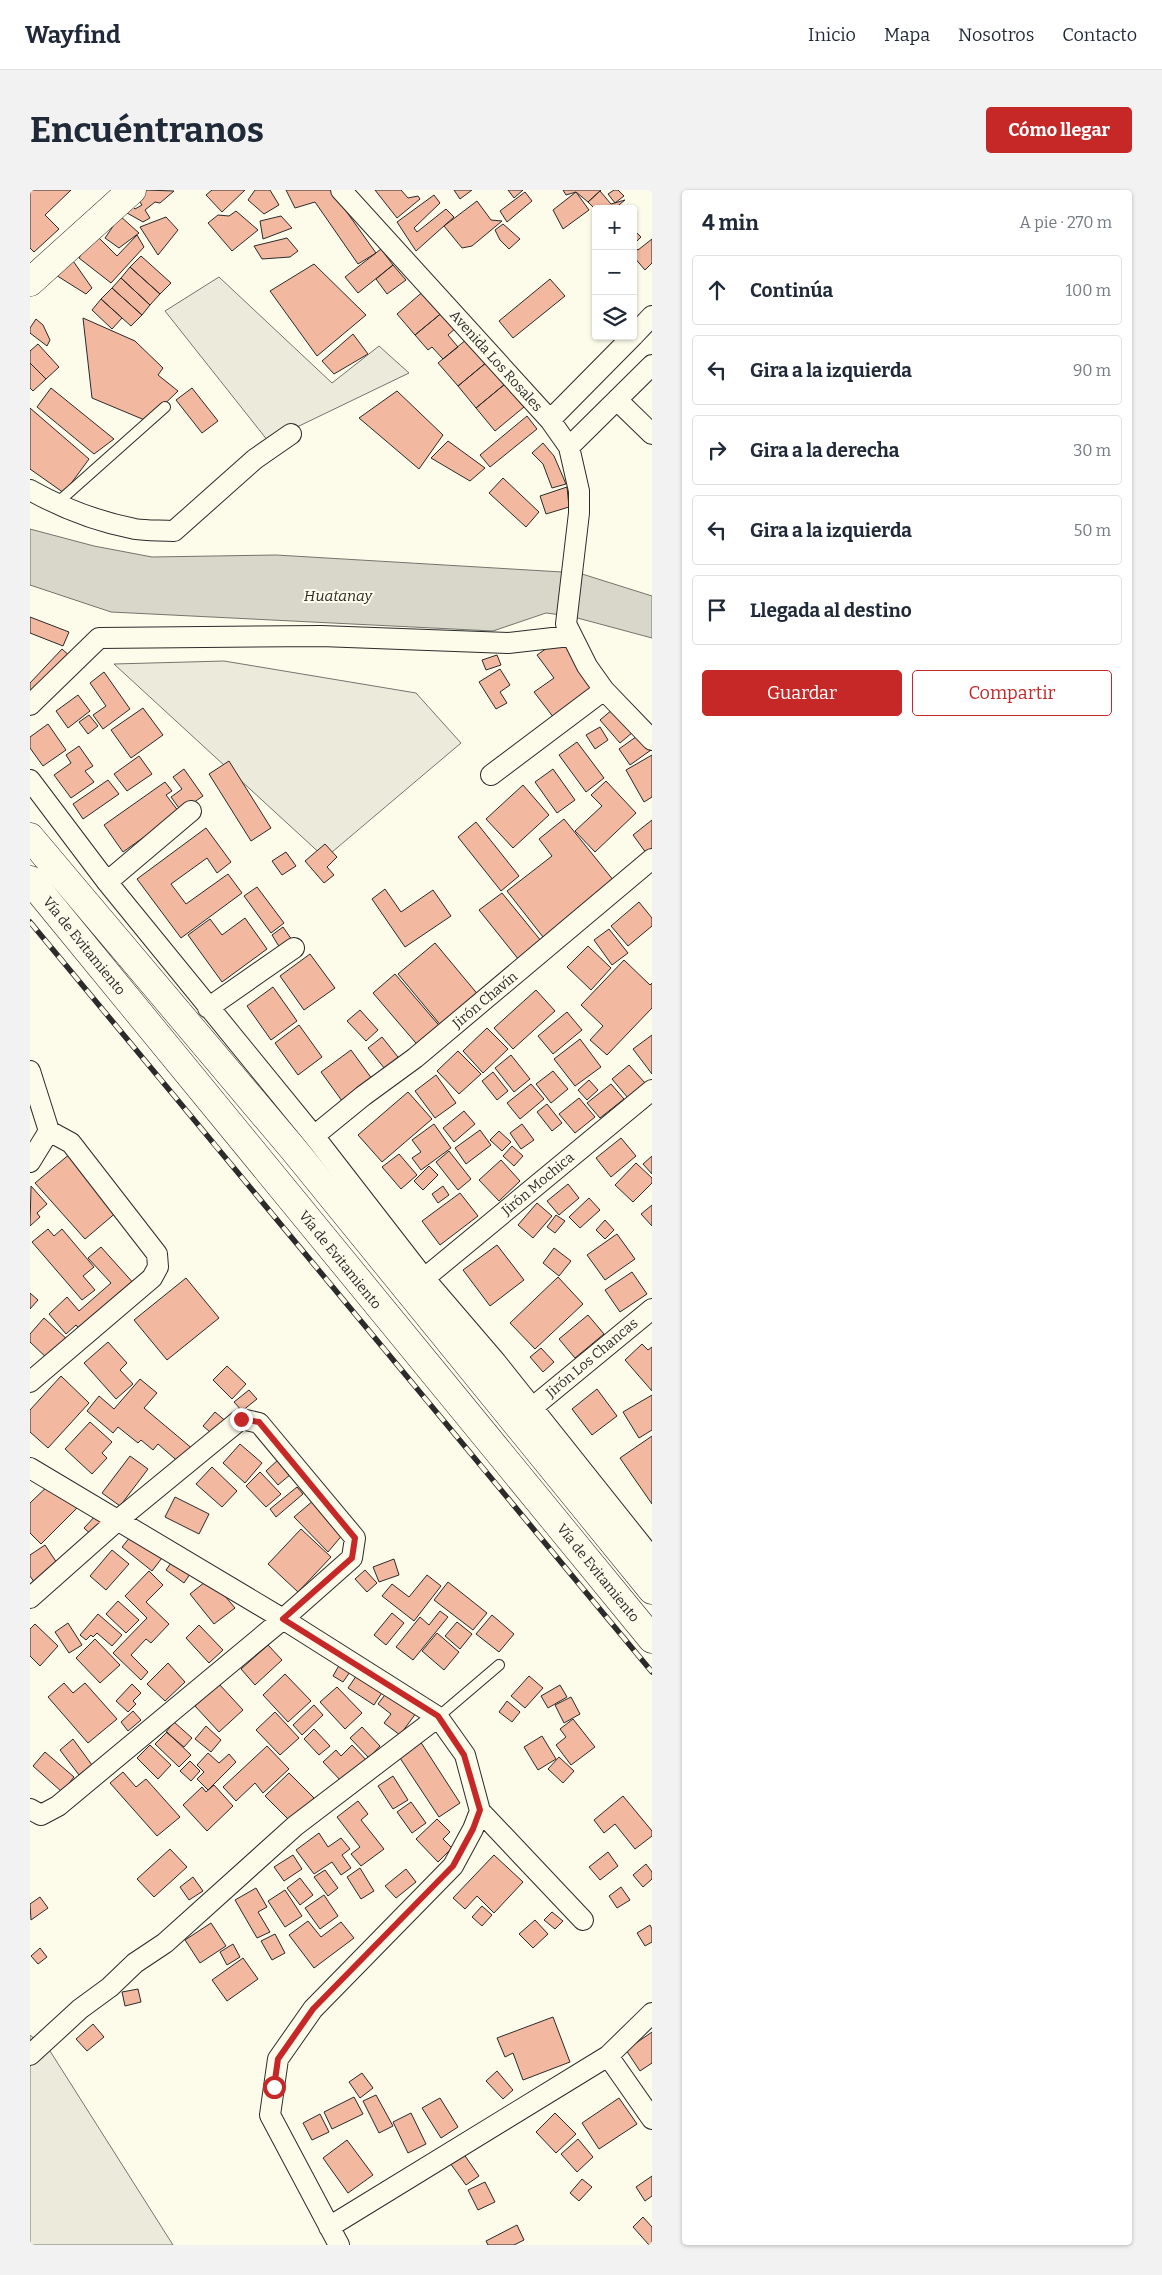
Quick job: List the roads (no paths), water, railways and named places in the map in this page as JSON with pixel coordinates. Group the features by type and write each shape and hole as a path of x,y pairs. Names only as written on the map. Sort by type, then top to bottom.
{"highway":[{"path":"30,282 132,190"},
{"name":"Vía de Evitamiento","path":"30,837 294,1150 417,1285 652,1590"},
{"name":"Vía de Evitamiento","path":"30,880 652,1639"}],"street":[{"name":"Avenida Los Rosales","path":"341,190 550,420 569,447 579,491 579,514 572,564 568,630"},
{"path":"637,332 652,316"},
{"path":"550,420 629,340"},
{"path":"569,447 652,365"},
{"path":"617,400 652,434"},
{"path":"30,490 56,504 136,529 174,531 255,459 291,434"},
{"path":"30,705 99,638 321,636 508,643 568,630 586,666 604,690 652,740"},
{"path":"491,775 604,690"},
{"path":"30,780 107,882 314,1136 417,1285 533,1407 648,1546"},
{"path":"107,882 191,811"},
{"name":"Jirón Chavín","path":"314,1136 414,1058 652,859"},
{"path":"208,1008 294,948"},
{"path":"30,1071 49,1131 71,1143 157,1254 158,1267 152,1278 30,1382"},
{"name":"Jirón Mochica","path":"417,1285 652,1090"},
{"path":"30,1162 49,1131"},
{"name":"Jirón Los Chancas","path":"533,1407 652,1309"},
{"path":"30,1598 118,1520 241,1419 259,1422 355,1538 352,1558 283,1619 58,1806 41,1816 30,1809"},
{"path":"30,1468 283,1619 438,1716 464,1755 480,1810 583,1920"},
{"path":"30,2055 80,2009 110,1987 136,1963 165,1943 295,1826 438,1716"},
{"path":"339,2245 270,2115 278,2059 313,2009 453,1866 473,1829 480,1810"},
{"path":"329,2227 608,2056 652,2013"},
{"path":"608,2056 652,2119"}],"lane":[{"path":"56,504 165,407"},
{"path":"438,1716 499,1665"}],"water":[{"name":"Huatanay","path":"30,529 94,546 152,557 276,555 579,573 652,596 652,638 570,616 546,613 493,631 111,612 30,585"}],"railway":[{"path":"30,922 652,1672"}]}
